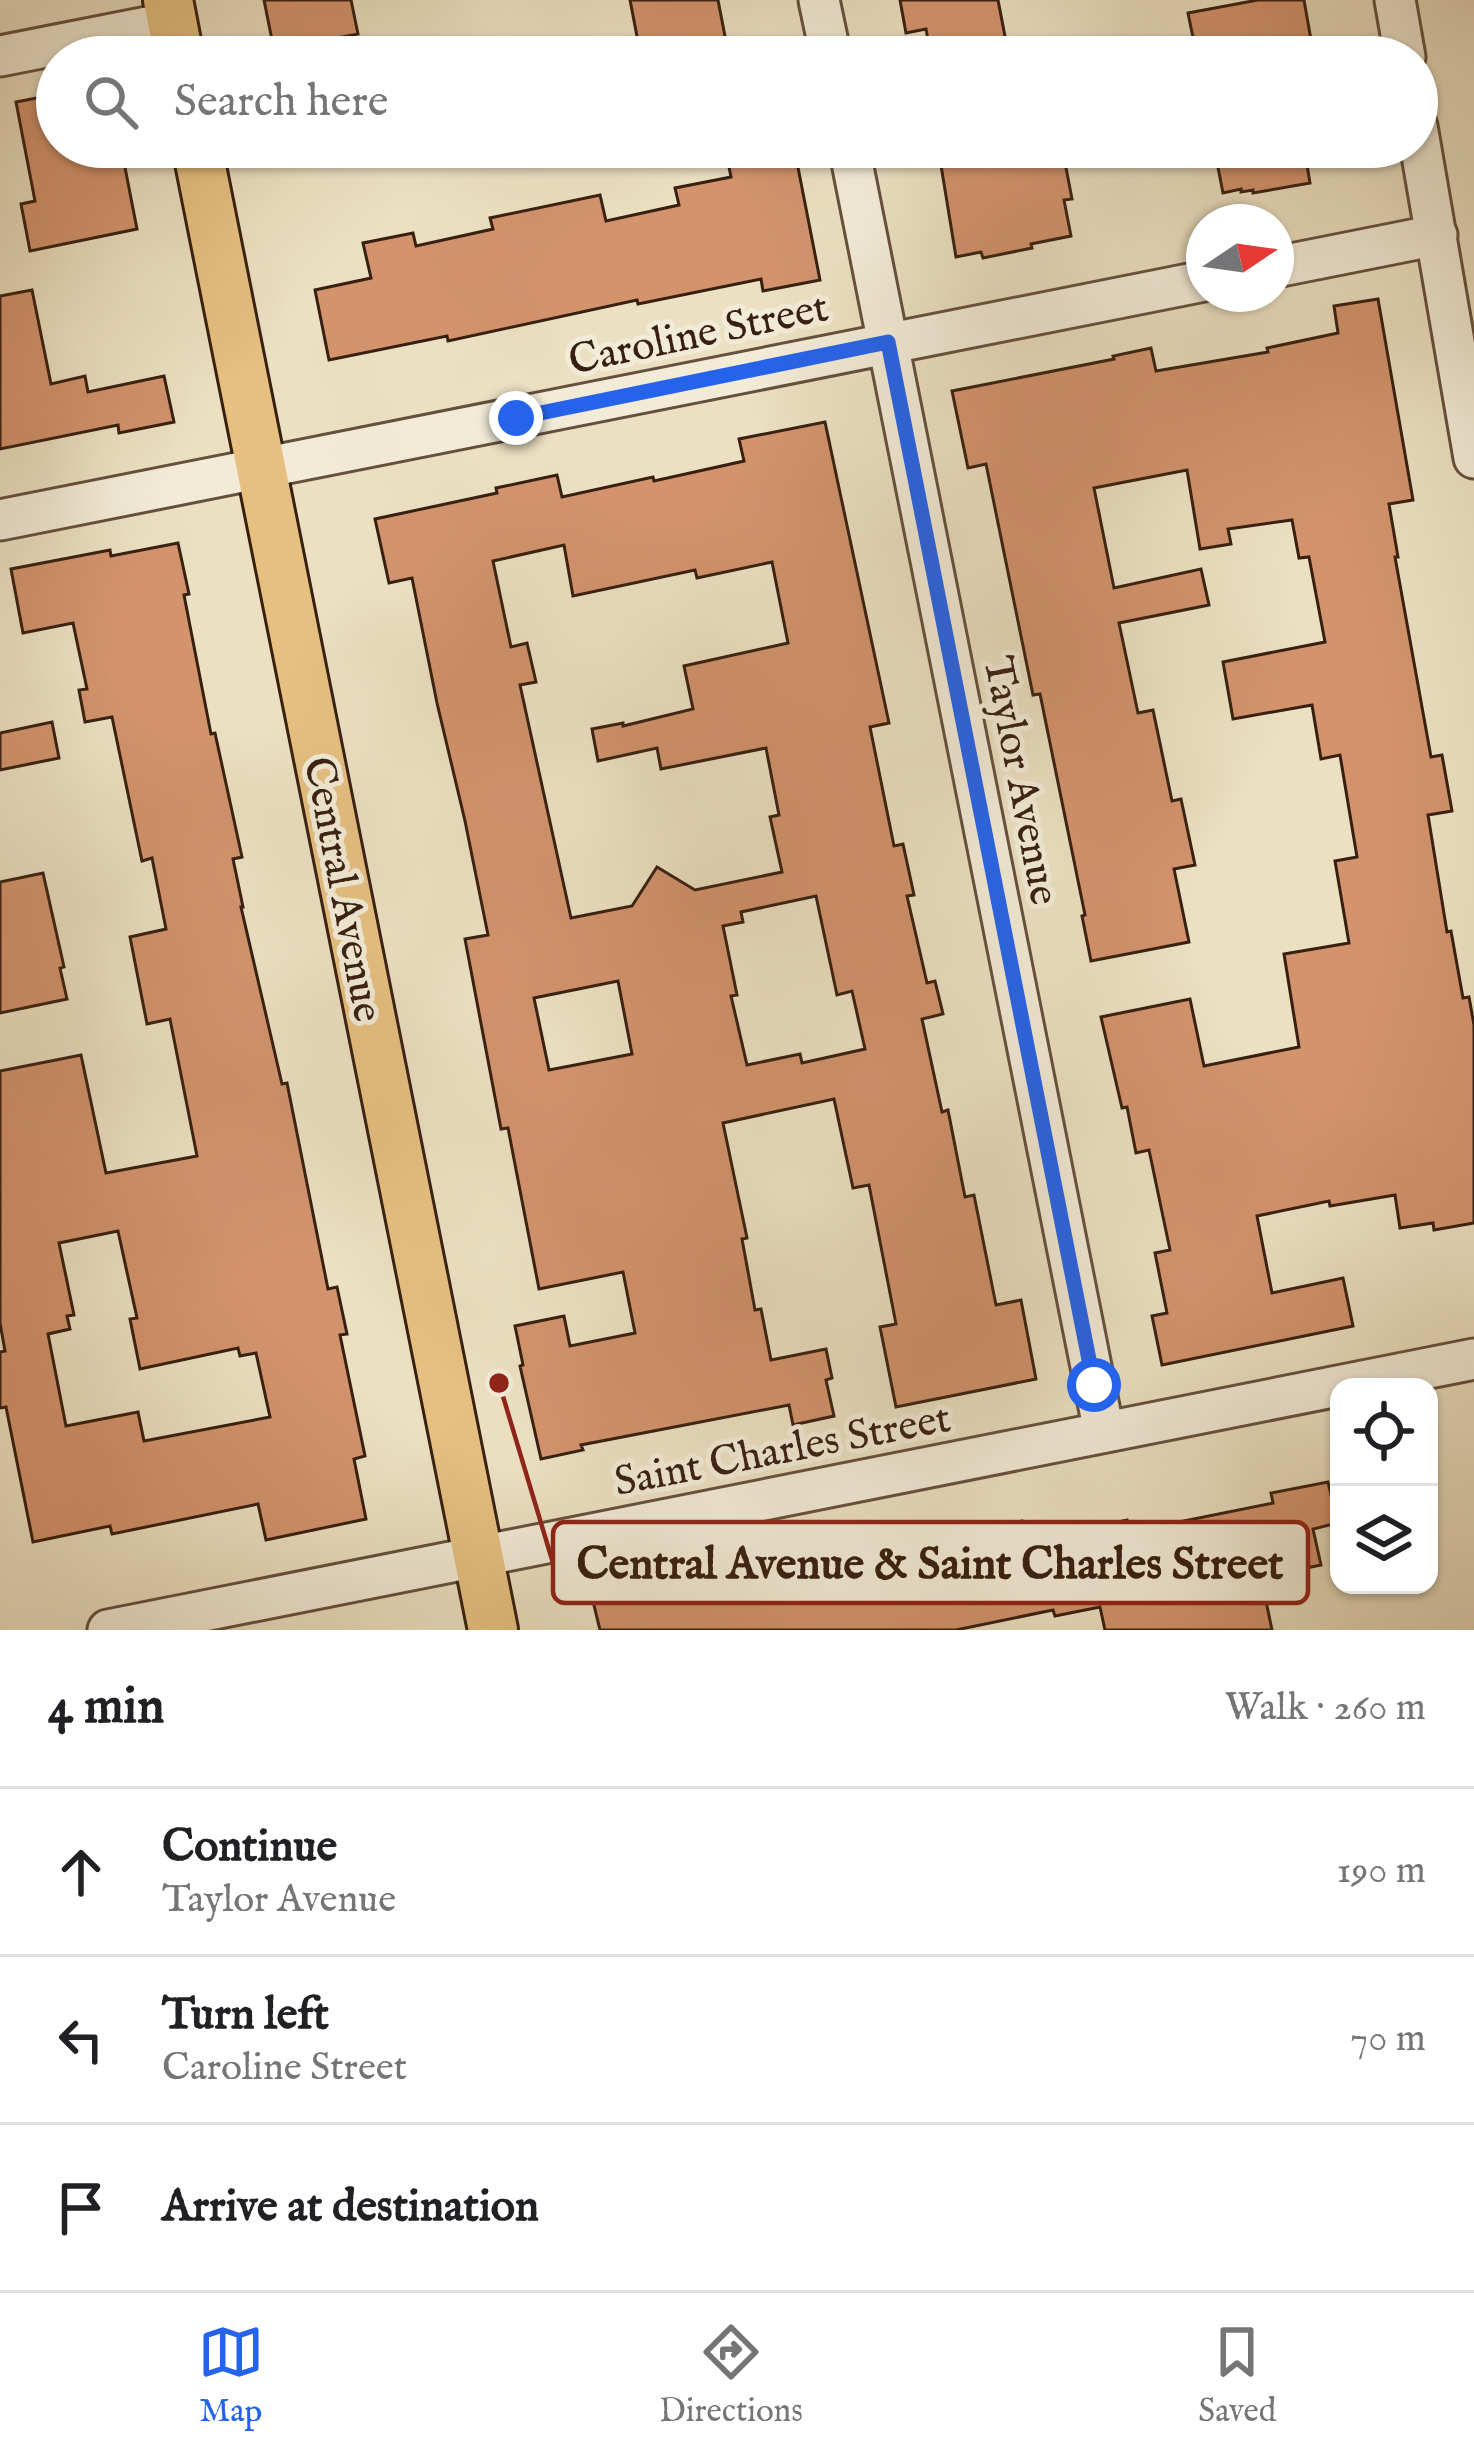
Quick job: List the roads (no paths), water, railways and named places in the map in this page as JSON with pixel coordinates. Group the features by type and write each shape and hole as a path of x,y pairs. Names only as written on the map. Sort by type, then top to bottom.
{"main road":[{"name":"Central Avenue","path":"201,168 493,1630"}],"street":[{"path":"819,0 827,36"},
{"path":"1395,0 1401,36"},
{"path":"115,36 173,26"},
{"path":"0,56 36,50"},
{"name":"Taylor Avenue","path":"853,168 1103,1432"},
{"path":"1425,168 1474,458"},
{"path":"1294,263 1437,235"},
{"name":"Caroline Street","path":"0,520 1186,284"},
{"name":"Saint Charles Street","path":"108,1630 1474,1359"}],"place":[{"name":"Central Avenue & Saint Charles Street","path":"499,1383"}]}
